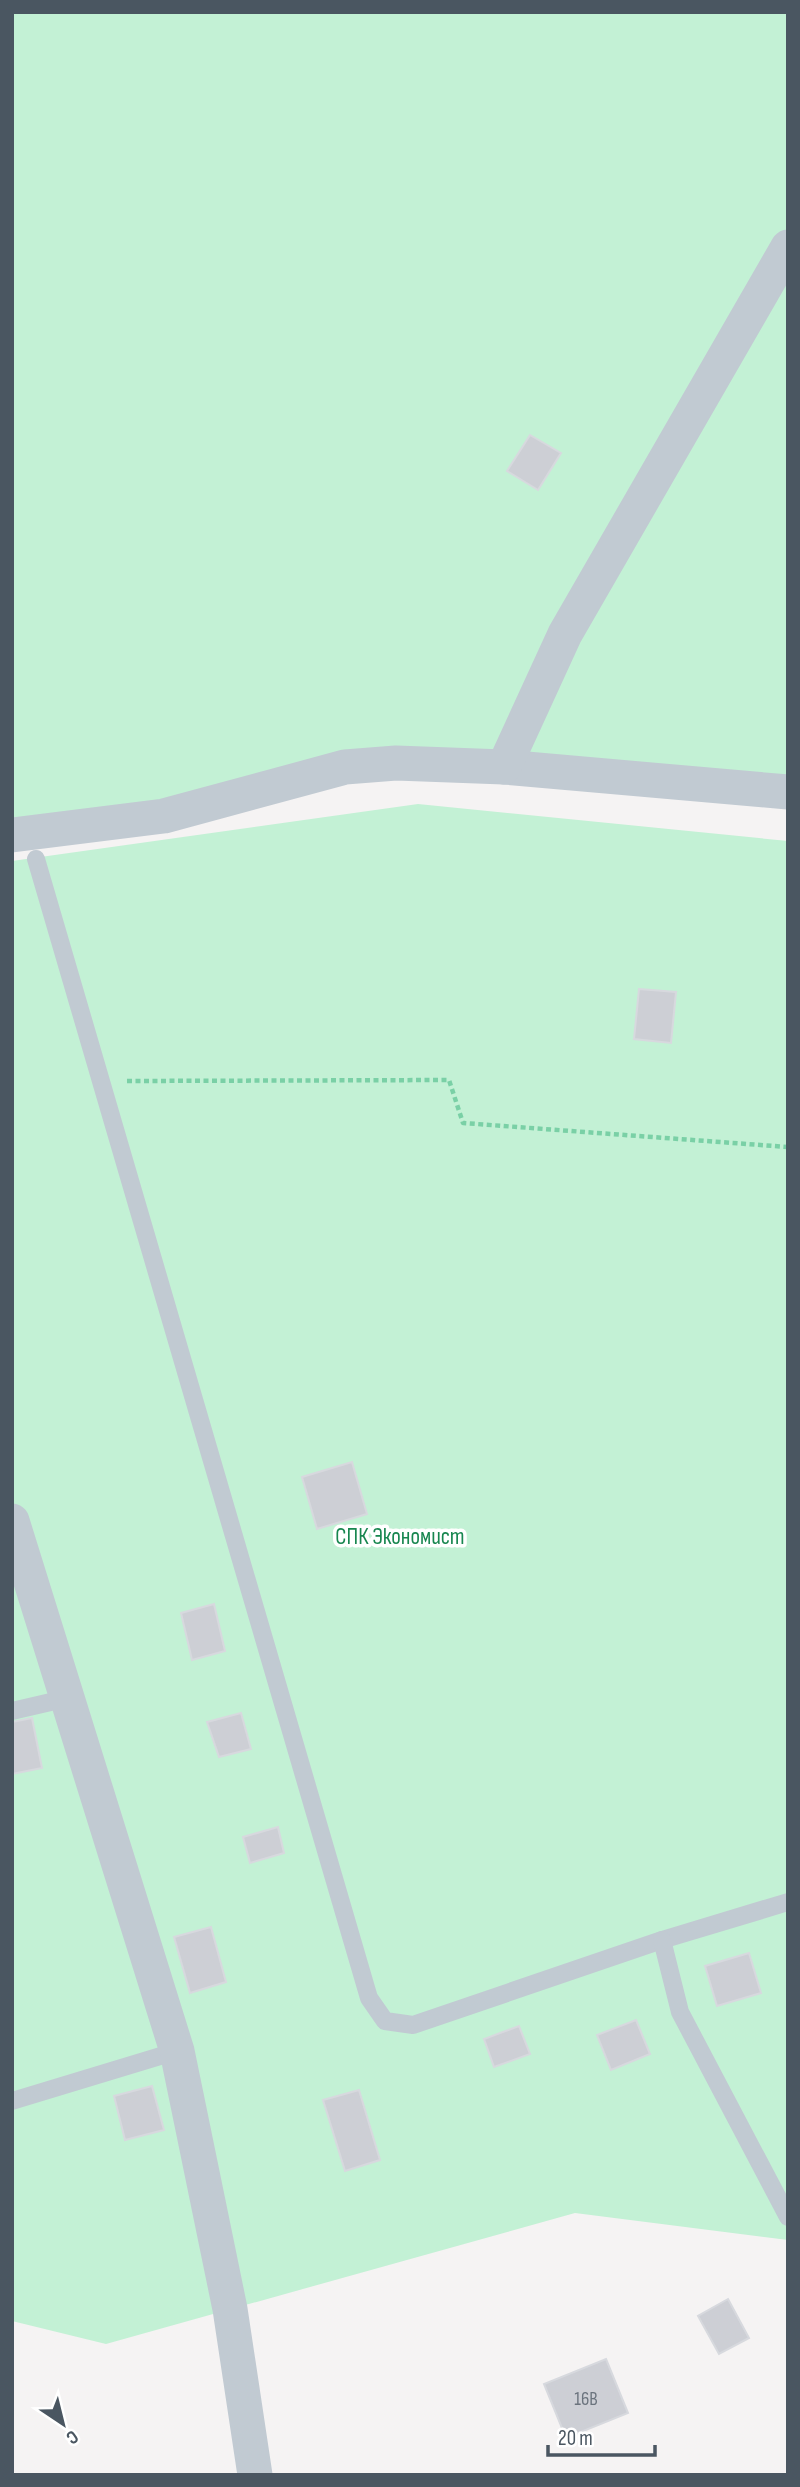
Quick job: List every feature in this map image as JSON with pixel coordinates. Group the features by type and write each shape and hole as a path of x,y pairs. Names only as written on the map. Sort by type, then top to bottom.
{"street":[{"path":"504,767 565,634 788,247"},
{"path":"27,843 164,816 345,766 396,763 504,767 788,792"},
{"path":"12,1521 177,2050 230,2309 256,2475"}],"lane":[{"path":"27,843 101,1081 369,1998 385,2021 413,2025 662,1940 788,1902"},
{"path":"12,1711 68,1698"},
{"path":"662,1940 680,2012 788,2217"},
{"path":"12,2101 177,2050"}],"path":[{"path":"101,1081 449,1080 463,1123 788,1147"}],"green space":[{"path":"12,12 788,12 788,792 396,763 12,835"},
{"name":"СПК Экономист","path":"418,804 788,841 788,2240 575,2213 106,2344 12,2321 12,861"}],"building":[{"path":"530,435 561,453 538,490 507,471"},
{"path":"639,989 676,992 671,1043 634,1039"},
{"path":"352,1462 367,1514 317,1529 302,1477"},
{"path":"214,1604 225,1651 192,1660 181,1613"},
{"path":"241,1713 251,1749 219,1757 207,1722"},
{"path":"32,1718 42,1768 12,1774 12,1722"},
{"path":"278,1827 284,1853 250,1863 243,1837"},
{"path":"211,1927 226,1982 190,1993 174,1937"},
{"path":"749,1953 761,1993 717,2006 705,1966"},
{"path":"636,2020 650,2054 611,2070 597,2035"},
{"path":"519,2026 530,2054 494,2067 484,2039"},
{"path":"152,2086 164,2130 125,2140 114,2096"},
{"path":"359,2090 380,2160 345,2171 323,2100"},
{"path":"728,2299 749,2338 719,2354 698,2316"},
{"path":"606,2359 628,2413 566,2438 544,2384"}]}
